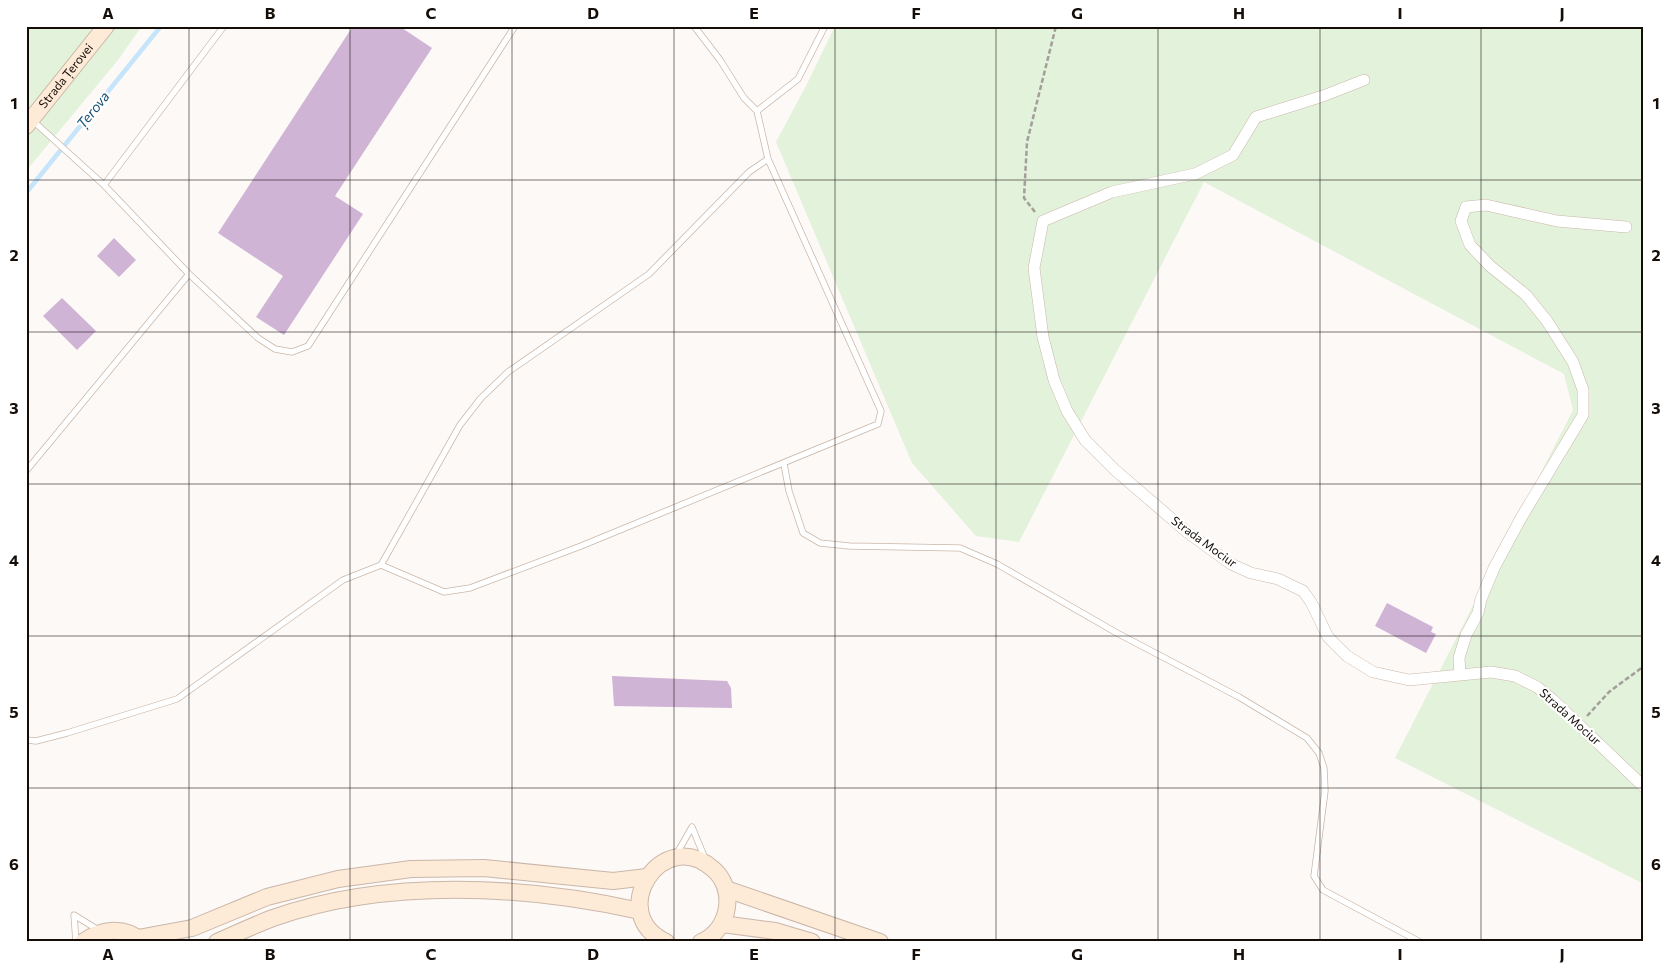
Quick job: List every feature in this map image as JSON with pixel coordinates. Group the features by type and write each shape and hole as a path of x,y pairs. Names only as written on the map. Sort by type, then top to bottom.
{"street":[{"name":"Strada Țerovei","path":"29,122 106,26"},
{"path":"1043,221 1112,192 1195,174 1233,155 1256,117 1323,96 1364,80"},
{"path":"1460,674 1459,658 1466,635 1478,614 1481,600 1494,568 1521,518 1583,415 1583,390 1573,362 1547,321 1526,295 1490,266 1470,245 1461,221 1466,207 1486,205 1557,221 1626,227"},
{"name":"Strada Mociur","path":"1043,221 1034,268 1043,337 1054,380 1067,411 1086,440 1115,470 1187,532 1231,564 1251,573 1278,579 1303,592 1311,602 1328,637 1347,656 1373,672 1409,680 1491,672 1515,676 1537,687 1580,724 1644,787"},
{"path":"663,941 644,922 640,911 640,899 647,877 658,865 674,858 696,858 715,870 726,889 727,907 722,924 715,933 701,942"},
{"path":"83,942 102,932 121,931 140,940 192,928 267,897 338,879 411,869 484,868 574,875 613,881 647,877"},
{"path":"726,889 880,942"},
{"path":"217,942 283,916 342,900 412,891 484,890 604,903 640,911"},
{"path":"722,924 775,931 812,942"}],"lane":[{"path":"104,185 224,26"},
{"path":"29,122 48,134 104,185 190,274 258,338 275,349 292,352 308,346 515,26"},
{"path":"381,565 444,592 470,588 784,464 878,424 881,410 768,159 757,111 744,98 720,60 694,26"},
{"path":"757,111 798,80 825,26"},
{"path":"26,740 36,741 67,733 177,699 343,580 381,565 460,426 482,398 508,372 649,274 749,172 768,159"},
{"path":"26,471 190,274"},
{"path":"784,464 803,533 820,543 849,546 960,548 997,564 1117,633 1239,697 1307,738 1319,753 1324,768 1325,791 1314,876 1323,890 1420,942"},
{"path":"674,858 692,827 706,863"},
{"path":"76,942 74,915 102,932"}],"path":[{"path":"1043,221 1024,198 1027,142 1056,26"},
{"path":"1580,724 1609,692 1644,666"}],"green space":[{"path":"26,26 142,26 118,60 26,171"},
{"path":"835,26 1644,26 1644,884 1395,758 1573,410 1564,374 1204,182 1019,542 976,536 912,463 776,142"}],"building":[{"path":"353,26 399,26 432,48 335,196 363,214 284,335 256,317 283,276 218,233"},
{"path":"114,238 136,260 119,277 97,256"},
{"path":"62,298 96,331 77,350 43,316"},
{"path":"1387,603 1433,627 1431,632 1436,634 1426,653 1375,626"},
{"path":"612,676 727,681 731,688 732,708 614,706"}],"waterway":[{"name":"Țerova","path":"26,193 161,26"}]}
